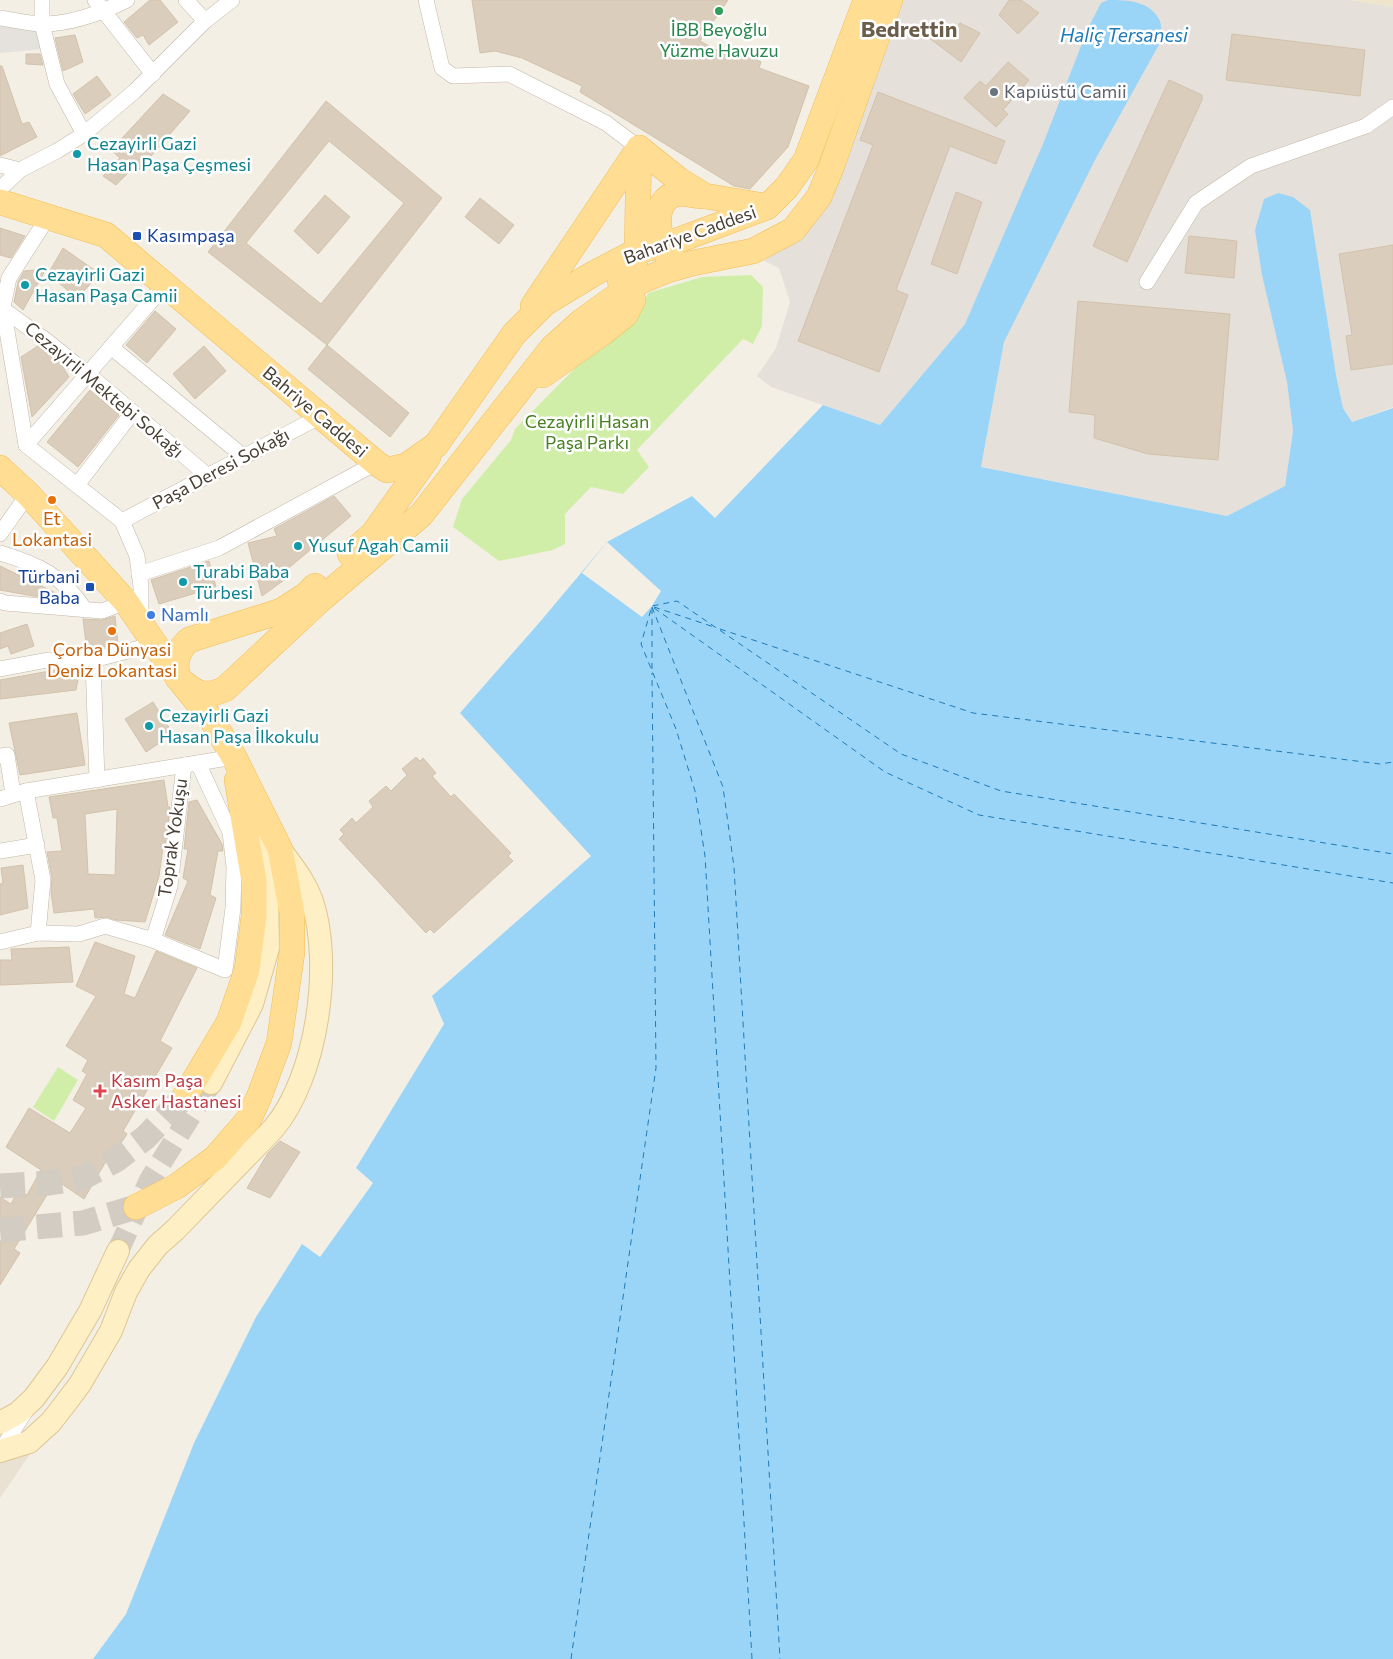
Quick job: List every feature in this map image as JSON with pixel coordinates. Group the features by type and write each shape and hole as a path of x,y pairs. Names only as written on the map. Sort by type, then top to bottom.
{"main road":[{"name":"Bahariye Caddesi","path":"593,274 637,251 663,245 767,207 787,187 806,160 865,0"},
{"path":"436,444 373,534 306,595 281,611 189,640 182,647 177,658 178,678 190,689 202,695 214,694 225,689 319,601 421,515 552,348 582,320 628,288 668,270 753,251 793,230 819,197 890,0"},
{"path":"639,148 679,180 705,196"},
{"path":"628,288 637,251 639,148"},
{"path":"514,334 639,148"},
{"path":"693,263 667,255 663,245 659,211 662,202 678,193 767,207"},
{"name":"Bahriye Caddesi","path":"0,202 106,235 376,463 387,470 406,466 436,444 514,334 545,303 593,274"},
{"path":"593,274 617,278 628,288"},
{"path":"0,468 28,494 126,602 178,678 212,720 234,757 280,849 292,913 292,953 279,1043 249,1119 215,1158 177,1186 136,1208"},
{"path":"212,720 225,689"},
{"path":"185,1096 229,1022 247,970 254,916 254,881 234,757"}],"street":[{"path":"42,0 42,24 57,84 84,134"},
{"path":"0,18 42,24 66,22 99,6 128,0"},
{"path":"186,0 205,20"},
{"path":"0,189 20,170 57,151 84,134 135,91 205,20 232,0"},
{"path":"426,0 442,68 447,72 453,76 509,74 606,123 639,148"},
{"path":"99,6 152,74"},
{"path":"1147,282 1196,203 1251,166 1366,126 1393,107"},
{"path":"0,165 20,170"},
{"path":"0,669 48,660 93,660 148,634 137,556 122,521 26,445 1,307 9,278 48,217"},
{"path":"26,445 165,285"},
{"name":"Cezayirli Mektebi Sokağı","path":"1,307 88,374 208,476"},
{"path":"111,347 244,457"},
{"path":"77,485 133,412"},
{"name":"Paşa Deresi Sokağı","path":"122,521 320,416"},
{"path":"139,574 219,548 376,463"},
{"path":"0,534 28,494"},
{"path":"0,553 29,561 55,577 76,594 85,610"},
{"path":"0,601 102,611 126,602"},
{"path":"93,660 97,780"},
{"path":"0,756 7,755 13,795 37,845 43,880 38,933"},
{"path":"13,795 234,757"},
{"path":"0,942 38,933 78,934 105,926 153,940 225,970 233,908 234,867 230,832 191,764"},
{"name":"Toprak Yokuşu","path":"153,940 170,886 191,764"},
{"path":"211,1083 252,1004 268,948 267,889 262,852 239,790"},
{"path":"0,851 37,845"},
{"path":"0,1451 29,1442 65,1404 80,1384 111,1331 126,1292 139,1269 158,1245 175,1230 285,1116 294,1097 310,1049 322,970 319,928 312,900 303,880 280,849"},
{"path":"0,1451 34,1398 57,1368 90,1311 118,1251"},
{"path":"0,1423 18,1414 34,1398"}],"shaded area":[{"path":"903,0 1351,0 1393,7 1393,407 1352,422 1343,408 1336,375 1287,382 1293,431 1285,486 1227,516 981,467 1004,342 965,324 880,425 771,387 757,376 776,348 790,302 779,268 764,261 790,240 822,196"},
{"path":"1351,0 1393,0 1393,7"},
{"path":"0,23 36,27 44,49 0,53"},
{"path":"35,1447 0,1498 0,1455"}],"green space":[{"name":"Cezayirli Hasan Paşa Parkı","path":"751,275 763,287 762,326 753,344 743,339 637,450 649,467 623,494 591,487 565,514 565,544 553,550 499,561 453,527 462,499 511,440 515,429 584,359 640,313 648,293 702,277"},
{"path":"58,1067 78,1080 54,1121 33,1107"}],"water":[{"name":"Haliç Tersanesi","path":"1108,0 1131,1 1151,9 1160,21 1161,41 1095,160 1004,342 981,467 1227,516 1285,486 1293,431 1287,382 1262,275 1255,230 1264,199 1278,193 1293,197 1310,210 1343,408 1352,422 1393,408 1393,1659 93,1659 126,1614 194,1443 256,1317 302,1244 320,1257 373,1183 356,1168 444,1024 432,996 591,856 460,713 607,542 692,496 715,518 823,405 880,425 965,324 1043,144 1088,28 1101,3"}],"pier":[{"path":"607,542 661,591 652,606 642,617 582,573"}],"building":[{"path":"150,0 160,0 178,22 149,45 143,35 137,38 124,22"},
{"path":"472,0 728,0 700,41 726,55 731,46 761,62 759,68 809,86 788,147 750,189 734,186 580,92 582,86 522,58 495,51 480,53"},
{"path":"1009,0 1021,0 1039,13 1018,34 999,15"},
{"path":"960,23 980,33 961,62 929,38 940,27 950,35"},
{"path":"1232,34 1365,50 1360,96 1226,80"},
{"path":"75,35 83,62 63,71 55,38"},
{"path":"26,54 40,54 43,65 26,64"},
{"name":"Kapıüstü Camii","path":"1008,62 1029,80 1003,110 1008,114 996,127 964,98 980,81 986,86"},
{"path":"0,66 2,66 22,124 29,122 37,137 0,156"},
{"path":"97,76 111,95 85,114 73,94"},
{"path":"1169,80 1202,95 1202,100 1127,262 1093,246"},
{"path":"878,92 1005,141 996,164 950,146 896,290 908,295 879,372 798,341 873,145 860,140"},
{"path":"163,94 190,111 138,171 133,168 116,185 103,176 120,158 111,150"},
{"path":"326,101 442,198 327,345 208,252","holes":["329,141 404,203 321,304 246,243"]},
{"path":"956,192 982,202 957,274 931,264"},
{"path":"325,195 350,217 318,254 294,231"},
{"path":"480,198 514,225 499,244 465,217"},
{"path":"0,228 25,236 11,258 0,255"},
{"path":"1189,236 1237,241 1234,278 1185,273"},
{"path":"1393,245 1393,364 1351,370 1346,336 1352,335 1339,254"},
{"path":"63,248 100,274 77,298 48,274"},
{"name":"Cezayirli Gazi Hasan Paşa Camii","path":"46,269 23,310 14,302 18,282 24,271"},
{"path":"1078,301 1230,314 1218,460 1148,454 1094,438 1095,415 1069,412"},
{"path":"155,311 176,329 147,363 126,345"},
{"path":"327,345 409,413 390,437 308,369"},
{"path":"38,346 61,364 69,377 32,417 21,357"},
{"path":"204,346 226,371 195,399 173,374"},
{"path":"90,390 119,415 78,467 47,442"},
{"name":"Yusuf Agah Camii","path":"334,496 351,516 285,571 287,578 262,596 248,543 277,536 274,529"},
{"name":"Turabi Baba Türbesi","path":"209,561 216,587 159,604 151,580"},
{"path":"0,566 65,598 33,596 0,590"},
{"path":"115,616 118,644 87,651 83,619 102,620"},
{"path":"27,624 34,646 11,654 8,646 0,649 0,633"},
{"path":"61,669 80,669 76,690 0,699 0,680"},
{"name":"Cezayirli Gazi Hasan Paşa İlkokulu","path":"153,702 173,734 146,752 125,719"},
{"path":"77,713 85,765 20,775 9,723"},
{"path":"416,757 420,761 423,758 436,773 432,776 451,797 454,794 511,853 508,856 513,861 434,933 430,929 426,933 339,839 344,834 340,830 352,818 356,823 373,807 369,801 386,786 391,791 407,775 402,769"},
{"path":"164,780 168,807 170,807 165,847 163,847 159,876 145,922 116,920 107,917 95,918 94,909 54,913 51,892 52,878 47,852 62,851 57,818 53,818 49,797","holes":["117,809 115,875 88,874 85,814"]},
{"path":"197,800 222,844 223,851 218,851 210,895 216,898 200,949 165,935 188,881 183,878 188,849 184,849 189,802"},
{"path":"23,865 28,908 0,915 0,884 3,883 1,868"},
{"path":"95,942 135,956 124,994 135,998 156,951 197,968 160,1041 172,1048 123,1131 127,1134 119,1146 116,1144 84,1199 56,1180 14,1249 20,1253 0,1285 0,1242 10,1226 0,1220 0,1197 11,1204 18,1191 27,1195 41,1170 6,1147 29,1108 70,1133 86,1108 73,1100 87,1074 82,1071 88,1060 66,1046 96,996 76,986"},
{"path":"69,947 73,982 0,985 0,960 12,960 11,949"},
{"path":"280,1141 300,1152 270,1198 247,1188 268,1153"}],"ferry route":[{"path":"752,1659 705,856 695,791 676,729 641,644 652,606 677,601 901,754 1001,791 1393,854"},
{"path":"652,607 723,787 734,867 780,1659"},
{"path":"654,607 714,627"},
{"path":"652,608 652,669"},
{"path":"654,608 885,772 979,815 1393,883"},
{"path":"720,629 973,713 1380,764 1393,762"},
{"path":"571,1659 656,1068 652,673"}],"tunnel":[{"path":"118,1251 150,1180 211,1083"},
{"path":"0,1186 49,1183 82,1178 116,1160 146,1137 185,1096"},
{"path":"0,1230 83,1223 136,1207"}],"place":[{"name":"İBB Beyoğlu Yüzme Havuzu","path":"719,11"},
{"name":"Kapıüstü Camii","path":"994,92"},
{"name":"Cezayirli Gazi Hasan Paşa Çeşmesi","path":"77,154"},
{"name":"Kasımpaşa","path":"137,236"},
{"name":"Cezayirli Gazi Hasan Paşa Camii","path":"25,285"},
{"name":"Et Lokantasi","path":"52,500"},
{"name":"Yusuf Agah Camii","path":"298,546"},
{"name":"Turabi Baba Türbesi","path":"183,582"},
{"name":"Türbani Baba","path":"90,587"},
{"name":"Namlı","path":"151,615"},
{"name":"Çorba Dünyasi Deniz Lokantasi","path":"112,631"},
{"name":"Cezayirli Gazi Hasan Paşa İlkokulu","path":"149,726"},
{"name":"Kasım Paşa Asker Hastanesi","path":"100,1091"}],"district":[{"name":"Bedrettin","path":"909,29"}]}
